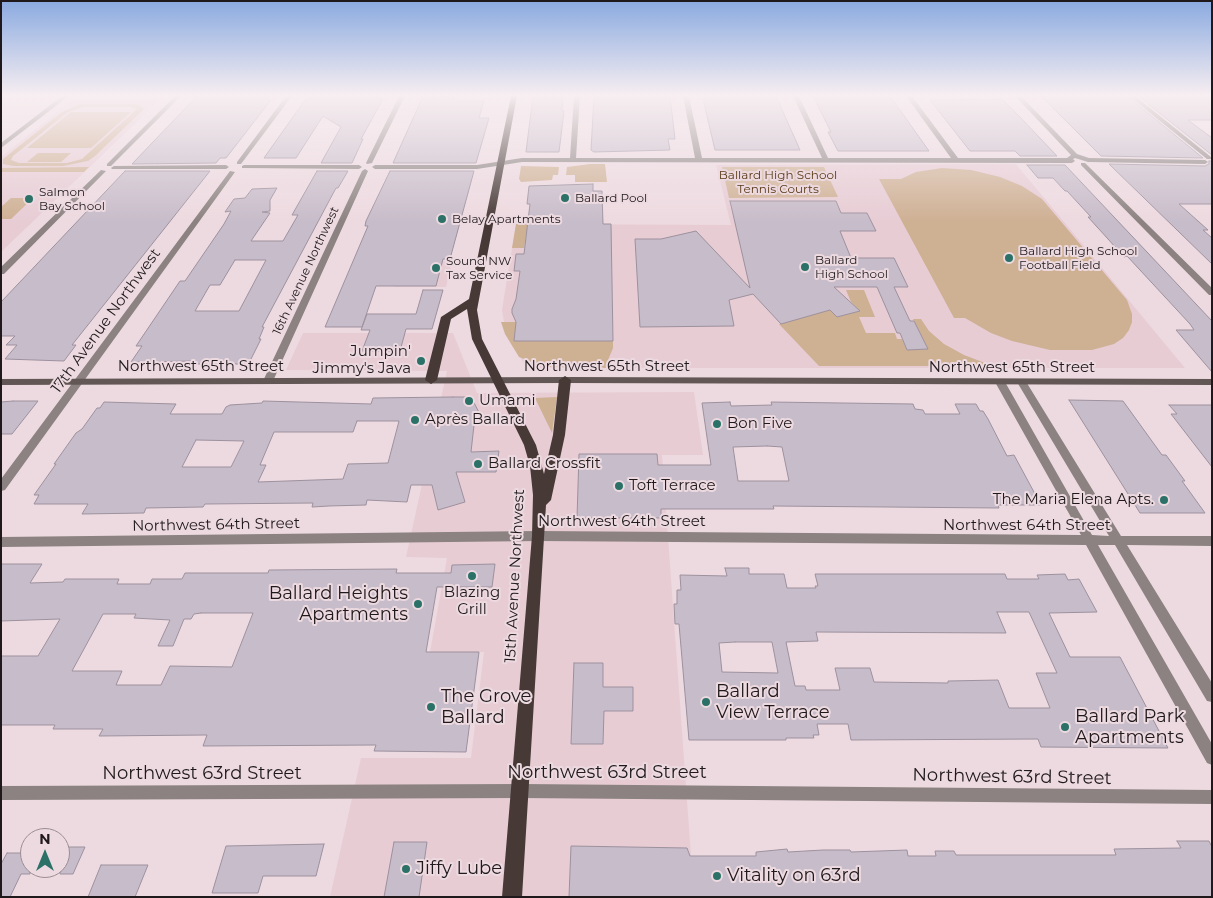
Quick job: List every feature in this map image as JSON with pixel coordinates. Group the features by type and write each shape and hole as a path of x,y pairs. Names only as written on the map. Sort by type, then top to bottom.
{"main road":[{"name":"15th Avenue Northwest","path":"506,138 472,301 474,330 530,445 538,477 539,536 512,897"},
{"path":"432,380 446,317 472,301"},
{"path":"540,514 559,435 565,380"}],"street":[{"path":"1,146 12,138"},
{"path":"111,166 138,138"},
{"path":"241,165 260,138"},
{"path":"372,165 384,138"},
{"path":"573,160 574,138"},
{"path":"695,138 699,160"},
{"path":"816,138 826,160"},
{"path":"939,138 955,160"},
{"path":"1055,138 1073,158"},
{"path":"1182,138 1209,160 1212,166"},
{"path":"1,272 103,171 100,168 111,166 229,170 241,165 362,169 372,165 476,167 522,160 955,160 1073,158 1086,162 1209,160"},
{"path":"1086,162 1212,293"},
{"name":"16th Avenue Northwest","path":"268,381 362,169"},
{"name":"17th Avenue Northwest","path":"1,487 229,170"},
{"name":"Northwest 65th Street","path":"1,382 432,380 1212,382"},
{"path":"1000,382 1212,758"},
{"path":"1022,382 1212,696"},
{"name":"Northwest 64th Street","path":"1,542 539,536 1090,542 1212,541"},
{"name":"Northwest 63rd Street","path":"1,793 521,791 1212,797"}],"shaded area":[{"name":"Salmon Bay School","path":"25,138 120,138 1,252 1,157"},
{"name":"Ballard High School","path":"1016,164 1185,368 526,368 505,328 502,310 516,224 731,225 716,165"},
{"path":"452,261 446,287 394,287 403,262"},
{"path":"303,333 453,333 477,393 694,392 703,455 662,455 694,897 330,897 361,758 471,758 484,652 430,652 447,558 406,557 447,371 286,370"}],"green space":[{"path":"29,138 36,138 13,156 11,160 19,163 67,163 82,159 105,138 114,138 88,161 63,166 14,166 3,164 3,159"},
{"path":"39,138 102,138 91,148 27,148"},
{"path":"38,153 71,153 61,162 27,162"},
{"path":"605,164 607,182 575,182 575,175 566,175 567,167"},
{"path":"521,166 559,167 558,175 553,175 552,180 521,182 519,179"},
{"path":"89,167 84,172 1,172 1,168"},
{"name":"Ballard High School Tennis Courts","path":"722,167 824,167 838,197 729,198"},
{"path":"942,168 971,170 1000,177 1022,186 1042,199 1127,300 1132,314 1132,322 1123,338 1114,344 1092,350 1050,350 1012,341 991,333 965,318 954,318 879,179 901,179 916,172"},
{"path":"11,198 33,198 11,219 1,219 1,207"},
{"path":"516,224 528,224 524,248 512,248"},
{"path":"846,290 864,290 875,317 859,317 866,333 895,333 897,339 902,339 907,350 927,349 913,319 921,319 929,331 944,344 964,355 993,366 819,366 779,324 830,310 837,317 860,311 851,302"},
{"path":"501,322 516,322 514,341 613,341 608,368 550,367 519,357 505,334"},
{"path":"557,397 552,433 535,398"}],"building":[{"path":"157,138 242,138 226,158 220,158 216,163 132,164"},
{"path":"278,138 309,138 296,158 264,158"},
{"path":"335,138 363,139 352,163 321,163"},
{"path":"404,138 483,138 476,163 393,163"},
{"path":"528,138 561,138 559,152 526,152"},
{"path":"592,138 675,138 668,139 670,150 594,152 591,150"},
{"path":"712,138 795,138 800,150 715,150"},
{"path":"831,138 920,138 929,151 838,151"},
{"path":"960,138 1040,138 1057,156 1020,156 1015,151 970,151"},
{"path":"1083,138 1178,138 1203,158 1101,156"},
{"path":"1191,138 1212,138 1212,155"},
{"path":"1209,161 1212,161 1212,204 1179,204 1208,230 1203,230 1212,238 1212,264 1109,164 1205,166 1209,164"},
{"path":"1027,165 1065,165 1212,321 1212,372 1176,330 1194,330 1190,324 1127,256 1124,257 1067,191 1053,178 1038,178"},
{"path":"125,171 210,171 72,345 76,345 64,361 5,359 17,345 6,345 15,336 1,336 1,302"},
{"path":"317,171 348,171 338,188 336,188 262,327 264,327 259,339 261,339 247,364 194,364 196,361 131,362 142,346 136,346 180,281 185,281 224,224 231,211 225,212 234,199 245,198 252,189 277,188 270,200 270,211 262,212 270,213 251,241 283,241 298,215 292,215","holes":["235,260 266,260 239,311 195,311 210,285 220,285"]},
{"path":"390,171 474,171 450,259 443,259 436,286 376,286 362,327 325,327 368,226 365,226 366,221"},
{"path":"593,184 593,191 602,191 603,224 611,224 613,341 514,341 516,322 512,309 516,299 520,271 514,271 516,254 524,254 530,204 527,204 529,186"},
{"path":"730,201 836,201 841,213 867,213 876,231 840,231 851,258 894,258 908,287 894,287 910,321 914,321 928,349 907,350 900,333 897,333 877,287 834,287 860,311 837,317 830,310 781,324 753,294 729,300 734,326 640,327 635,239 661,239 696,231 750,288"},
{"path":"423,290 443,290 432,329 406,329 400,351 362,351 370,330 361,330 367,314 416,314"},
{"path":"471,397 484,422 474,425 471,452 499,451 496,472 456,472 465,502 438,510 432,485 411,485 407,502 367,500 366,505 312,507 313,503 205,504 203,507 146,508 144,513 82,514 88,504 34,504 39,495 34,495 56,464 54,464 76,433 82,429 97,408 100,408 104,402 176,404 170,414 222,414 226,407 230,405 262,403 263,401 371,404 373,398","holes":["357,421 399,421 388,463 348,464 343,479 258,482 266,465 260,465 274,432 353,432","196,440 244,441 231,467 182,467"]},
{"path":"1069,400 1123,401 1162,455 1166,455 1205,513 1140,513"},
{"path":"38,401 12,434 1,434 1,402"},
{"path":"730,402 731,406 772,405 771,402 913,404 915,409 923,410 925,414 960,414 955,404 976,404 988,419 1007,456 1014,455 1041,505 998,505 999,508 773,506 774,509 661,509 661,518 577,518 579,454 657,454 658,465 711,465 702,403","holes":["733,447 782,447 789,481 738,481"]},
{"path":"1169,405 1212,405 1212,467 1171,414 1177,414"},
{"path":"1,564 42,564 30,583 63,582 65,579 119,579 117,584 150,584 152,579 182,579 185,573 268,573 269,570 397,569 396,573 451,573 452,565 495,564 492,587 437,587 426,652 479,652 466,752 374,751 376,745 203,746 207,735 99,736 103,729 53,729 55,725 1,725 1,656 38,656 60,619 1,621","holes":["253,613 232,667 170,666 161,685 116,685 122,671 72,671 103,614 136,614 134,618 170,620 158,646 173,646 184,619 191,619 194,614"]},
{"path":"725,568 749,568 749,574 784,574 787,588 816,588 815,586 818,586 815,574 1005,574 1007,579 1039,579 1037,575 1065,574 1068,580 1079,579 1097,612 1049,613 1070,657 1120,657 1168,748 1041,747 1038,739 851,740 848,724 817,724 819,735 813,735 814,738 786,738 786,740 689,740 679,624 675,624 674,604 677,604 677,590 681,590 680,575 727,576","holes":["997,612 1029,612 1057,673 1036,673 1050,708 1009,708 998,680 948,681 948,683 874,682 870,668 835,668 840,690 806,690 805,686 795,686 786,642 818,641 816,632 1006,633","772,642 778,673 722,672 719,643"]},
{"path":"574,663 603,663 603,687 633,687 633,711 604,711 603,744 571,744"},
{"path":"1177,841 1209,841 1212,847 1212,897 569,897 571,846 687,848 690,856 756,856 756,852 787,849 788,852 907,850 908,856 936,856 935,851 954,851 956,855 1116,855 1114,849 1181,848"},
{"name":"Jiffy Lube","path":"394,842 427,842 419,897 384,897"},
{"path":"324,844 316,876 263,876 258,893 212,893 226,846"},
{"path":"70,847 85,847 73,874 70,874"},
{"path":"7,853 20,853 20,876 10,897 1,897 1,864"},
{"path":"101,865 148,865 135,897 88,897"}],"place":[{"name":"Ballard Pool","path":"565,198"},
{"name":"Salmon Bay School","path":"29,199"},
{"name":"Belay Apartments","path":"442,219"},
{"name":"Ballard High School Football Field","path":"1009,258"},
{"name":"Ballard High School","path":"805,267"},
{"name":"Sound NW Tax Service","path":"436,268"},
{"name":"Jumpin' Jimmy's Java","path":"421,361"},
{"name":"Umami","path":"469,401"},
{"name":"Après Ballard","path":"415,420"},
{"name":"Bon Five","path":"717,424"},
{"name":"Ballard Crossfit","path":"478,464"},
{"name":"Toft Terrace","path":"619,486"},
{"name":"The Maria Elena Apts.","path":"1164,500"},
{"name":"Blazing Grill","path":"472,576"},
{"name":"Ballard Heights Apartments","path":"418,604"},
{"name":"Ballard View Terrace","path":"706,702"},
{"name":"The Grove Ballard","path":"431,707"},
{"name":"Ballard Park Apartments","path":"1065,727"},
{"name":"Jiffy Lube","path":"406,869"},
{"name":"Vitality on 63rd","path":"717,876"}]}
